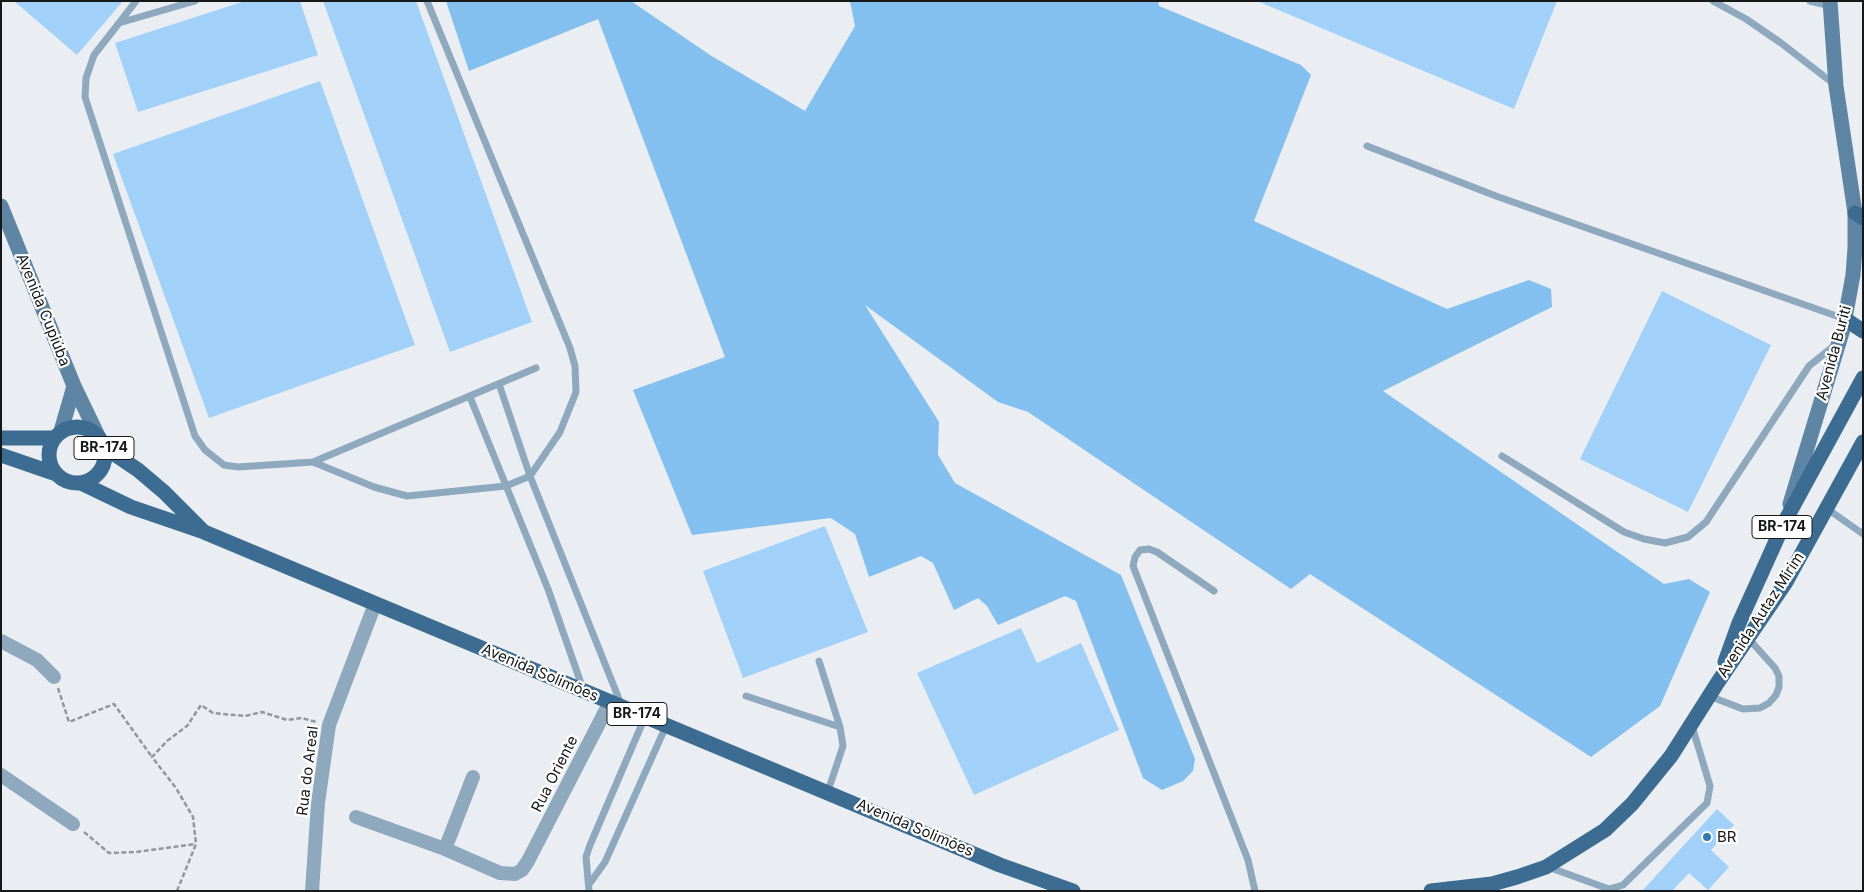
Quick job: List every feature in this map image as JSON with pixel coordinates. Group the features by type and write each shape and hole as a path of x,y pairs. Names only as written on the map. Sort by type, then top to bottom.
{"main road":[{"path":"1845,319 1863,331"},
{"name":"Avenida Autaz Mirim","path":"1718,682 1739,623 1785,521 1863,378"},
{"name":"BR-174","path":"1,438 58,434 71,427 82,428 92,432 102,443 105,459 101,471 92,479 81,483 71,483 63,480 56,474 49,463 48,450 58,434"},
{"name":"Avenida Autaz Mirim","path":"1431,891 1491,887 1546,866 1605,830 1632,804 1671,756 1718,682 1786,582 1863,442"},
{"name":"Avenida Solimões","path":"102,443 164,492 204,532"},
{"name":"BR-174","path":"1,455 56,474"},
{"name":"Avenida Solimões","path":"81,483 131,507 204,532 584,692 828,791 1000,865 1066,890"}],"street":[{"name":"Avenida Buriti","path":"1785,521 1845,319 1860,215 1836,86 1830,4"},
{"name":"Avenida Cupiúba","path":"1,206 74,386 102,443"},
{"name":"Avenida Cupiúba","path":"58,434 74,386"},
{"name":"Rua do Areal","path":"312,891 318,803 329,725 375,604"},
{"path":"1,641 37,660 54,677"},
{"name":"Rua Oriente","path":"445,849 489,869 508,874 515,874 522,870 616,705"},
{"path":"1,775 73,824"},
{"path":"356,817 445,849 473,777"}],"lane":[{"path":"136,1 94,55 86,78 85,97 196,436 205,450 224,465 238,467 313,462 536,368"},
{"path":"119,23 195,1"},
{"path":"313,462 374,487 407,496 506,486 530,476 560,432 576,392 575,366 570,348 427,1"},
{"path":"1713,1 1746,19 1781,43 1836,86"},
{"path":"1810,1 1830,4"},
{"path":"1367,146 1496,196 1845,319"},
{"path":"1502,456 1624,532 1644,539 1665,543 1688,537 1706,522 1809,366 1839,341"},
{"path":"499,384 530,476 616,705"},
{"path":"470,397 548,588 584,692"},
{"path":"1826,508 1863,534"},
{"path":"1214,591 1157,552 1149,549 1140,550 1135,556 1133,566 1248,860 1255,891"},
{"path":"1709,696 1744,709 1760,708 1769,703 1776,695 1779,687 1779,676 1775,668 1748,638"},
{"path":"819,661 840,727 843,746 828,791"},
{"path":"746,696 840,727"},
{"path":"589,887 586,857 645,717"},
{"path":"1546,866 1609,889 1623,885 1706,803 1710,786 1692,723"},
{"path":"589,887 605,862 666,726"}],"path":[{"path":"54,677 69,722 114,704 176,788 193,817 196,844 177,891"},
{"path":"152,757 167,741 187,726 201,705 213,713 246,716 262,712 287,720 302,718 329,725"},
{"path":"73,824 109,853 136,852 196,844"}],"shaded area":[{"path":"446,1 631,1 710,55 805,111 855,26 850,1 1158,1 1159,6 1301,65 1311,75 1254,221 1447,309 1529,280 1551,289 1552,307 1383,391 1664,584 1689,579 1710,592 1660,706 1591,757 1310,574 1291,589 1028,412 998,402 865,305 939,422 938,455 955,483 1121,575 1195,759 1193,771 1183,781 1162,790 1143,778 1076,601 1065,596 998,625 987,606 978,598 954,610 933,563 921,556 869,577 855,534 831,518 692,535 633,390 725,357 598,19 469,71"}],"building":[{"path":"14,1 123,1 77,55"},
{"path":"245,1 300,1 318,55 138,112 115,43"},
{"path":"323,1 416,1 532,322 450,352"},
{"path":"1257,1 1557,1 1514,109"},
{"path":"320,81 415,345 209,418 113,154"},
{"path":"1662,291 1771,345 1688,512 1580,459"},
{"path":"825,526 868,632 743,678 703,571"},
{"path":"1021,628 1037,663 1081,643 1119,730 974,795 917,673"},
{"name":"BR","path":"1717,809 1734,825 1711,850 1729,867 1708,890 1689,873 1672,891 1642,891"}],"place":[{"name":"BR","path":"1707,837"}]}
